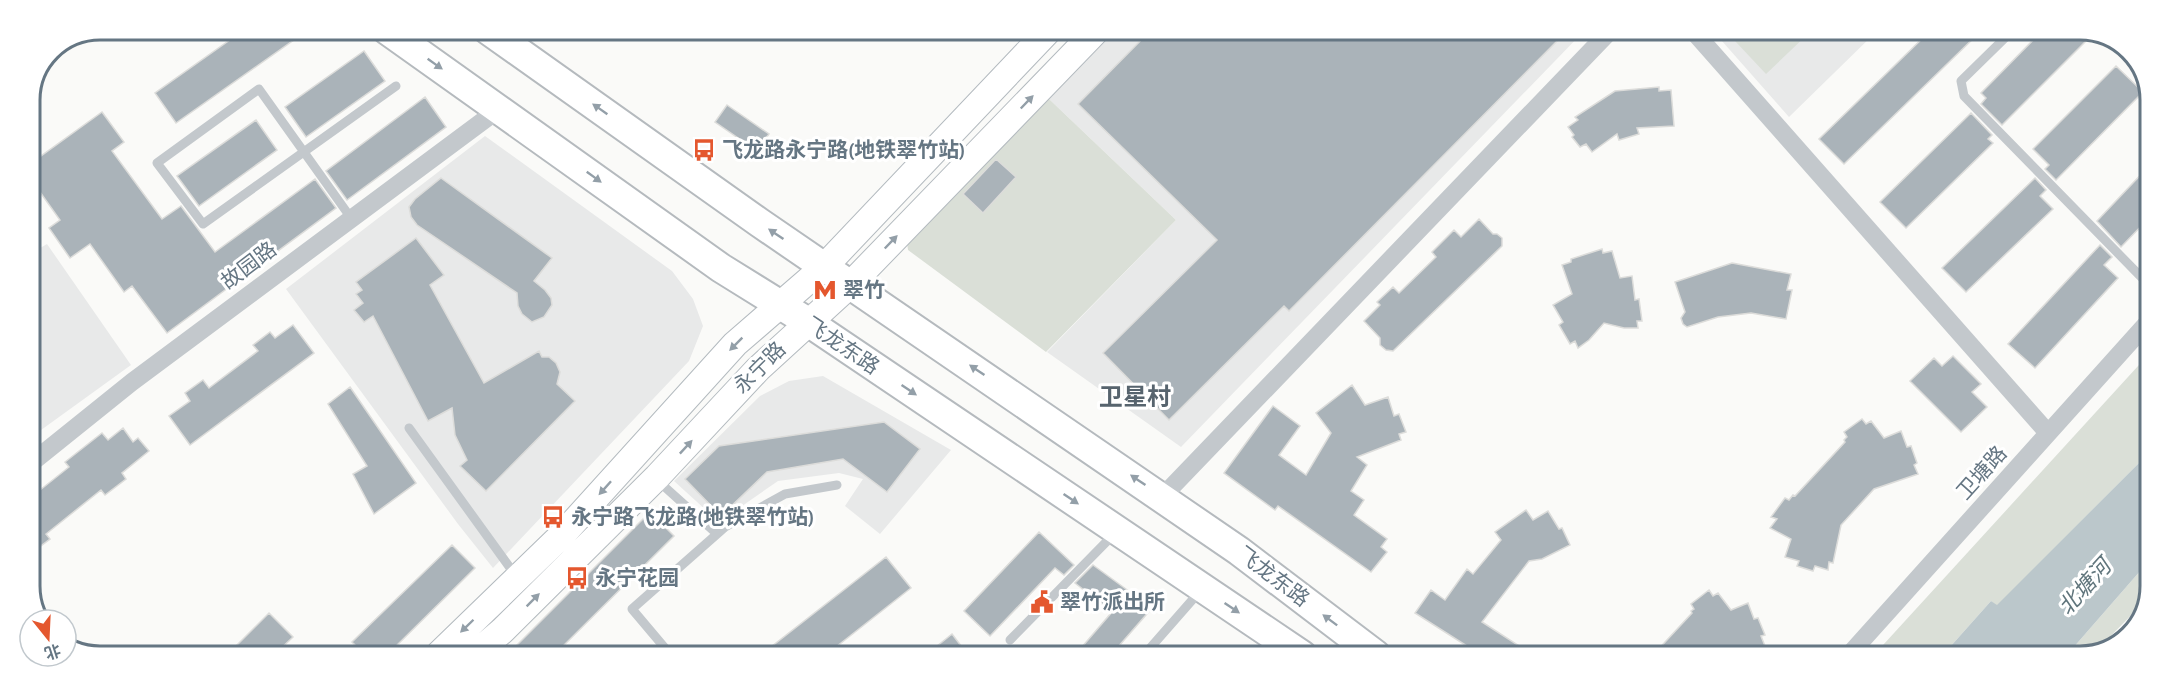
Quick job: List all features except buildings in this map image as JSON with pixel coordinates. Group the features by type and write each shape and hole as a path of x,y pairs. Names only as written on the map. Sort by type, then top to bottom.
{"main road":[{"name":"飞龙东路","path":"403,41 721,268 808,322 1289,646"},
{"name":"飞龙东路","path":"504,41 760,223 1239,551 1364,646"},
{"name":"永宁路","path":"447,646 563,534 735,344 825,266 1039,41"},
{"name":"永宁路","path":"484,646 656,479 758,369 851,284 1086,41"}],"street":[{"path":"1162,497 1600,41"},
{"path":"1702,41 2048,433"},
{"name":"故园路","path":"41,455 132,382 499,109"},
{"name":"卫塘路","path":"1857,646 2139,332"}],"lane":[{"path":"2002,41 1961,81 1964,96 2139,275"},
{"path":"351,218 304,152 259,89 157,163 203,224 304,152 396,86"},
{"path":"409,428 517,578"},
{"path":"656,479 717,534"},
{"path":"663,646 632,609 725,527 785,494 837,485"},
{"path":"1010,640 1118,531"},
{"path":"1152,646 1203,588"}],"shaded area":[{"path":"1106,41 1574,41 1181,447 1047,352 1176,220 1049,99"},
{"path":"1722,41 1867,41 1789,117"},
{"path":"1735,41 1801,41 1766,74"},
{"path":"1049,99 1176,220 1046,352 908,250 906,235"},
{"path":"485,136 672,271 693,299 703,326 689,361 493,568 458,524 286,289"},
{"path":"47,244 131,365 41,430 41,248"},
{"path":"2140,364 2140,462 1997,606 1991,601 1951,646 1882,646"},
{"path":"823,376 951,450 880,534 845,506 863,479 839,473 778,481 719,522 674,481 760,396 789,381"},
{"path":"2140,571 2139,593 2131,615 2109,637 2091,644 2075,646"}],"water":[{"name":"北塘河","path":"2140,462 2140,571 2075,646 1951,646 1991,601 1997,605"}],"place":[{"name":"飞龙路永宁路(地铁翠竹站)","path":"704,150"},
{"name":"翠竹","path":"825,290"},
{"name":"永宁路飞龙路(地铁翠竹站)","path":"553,517"},
{"name":"永宁花园","path":"577,578"},
{"name":"翠竹派出所","path":"1042,602"}],"district":[{"name":"卫星村","path":"1135,398"}]}
